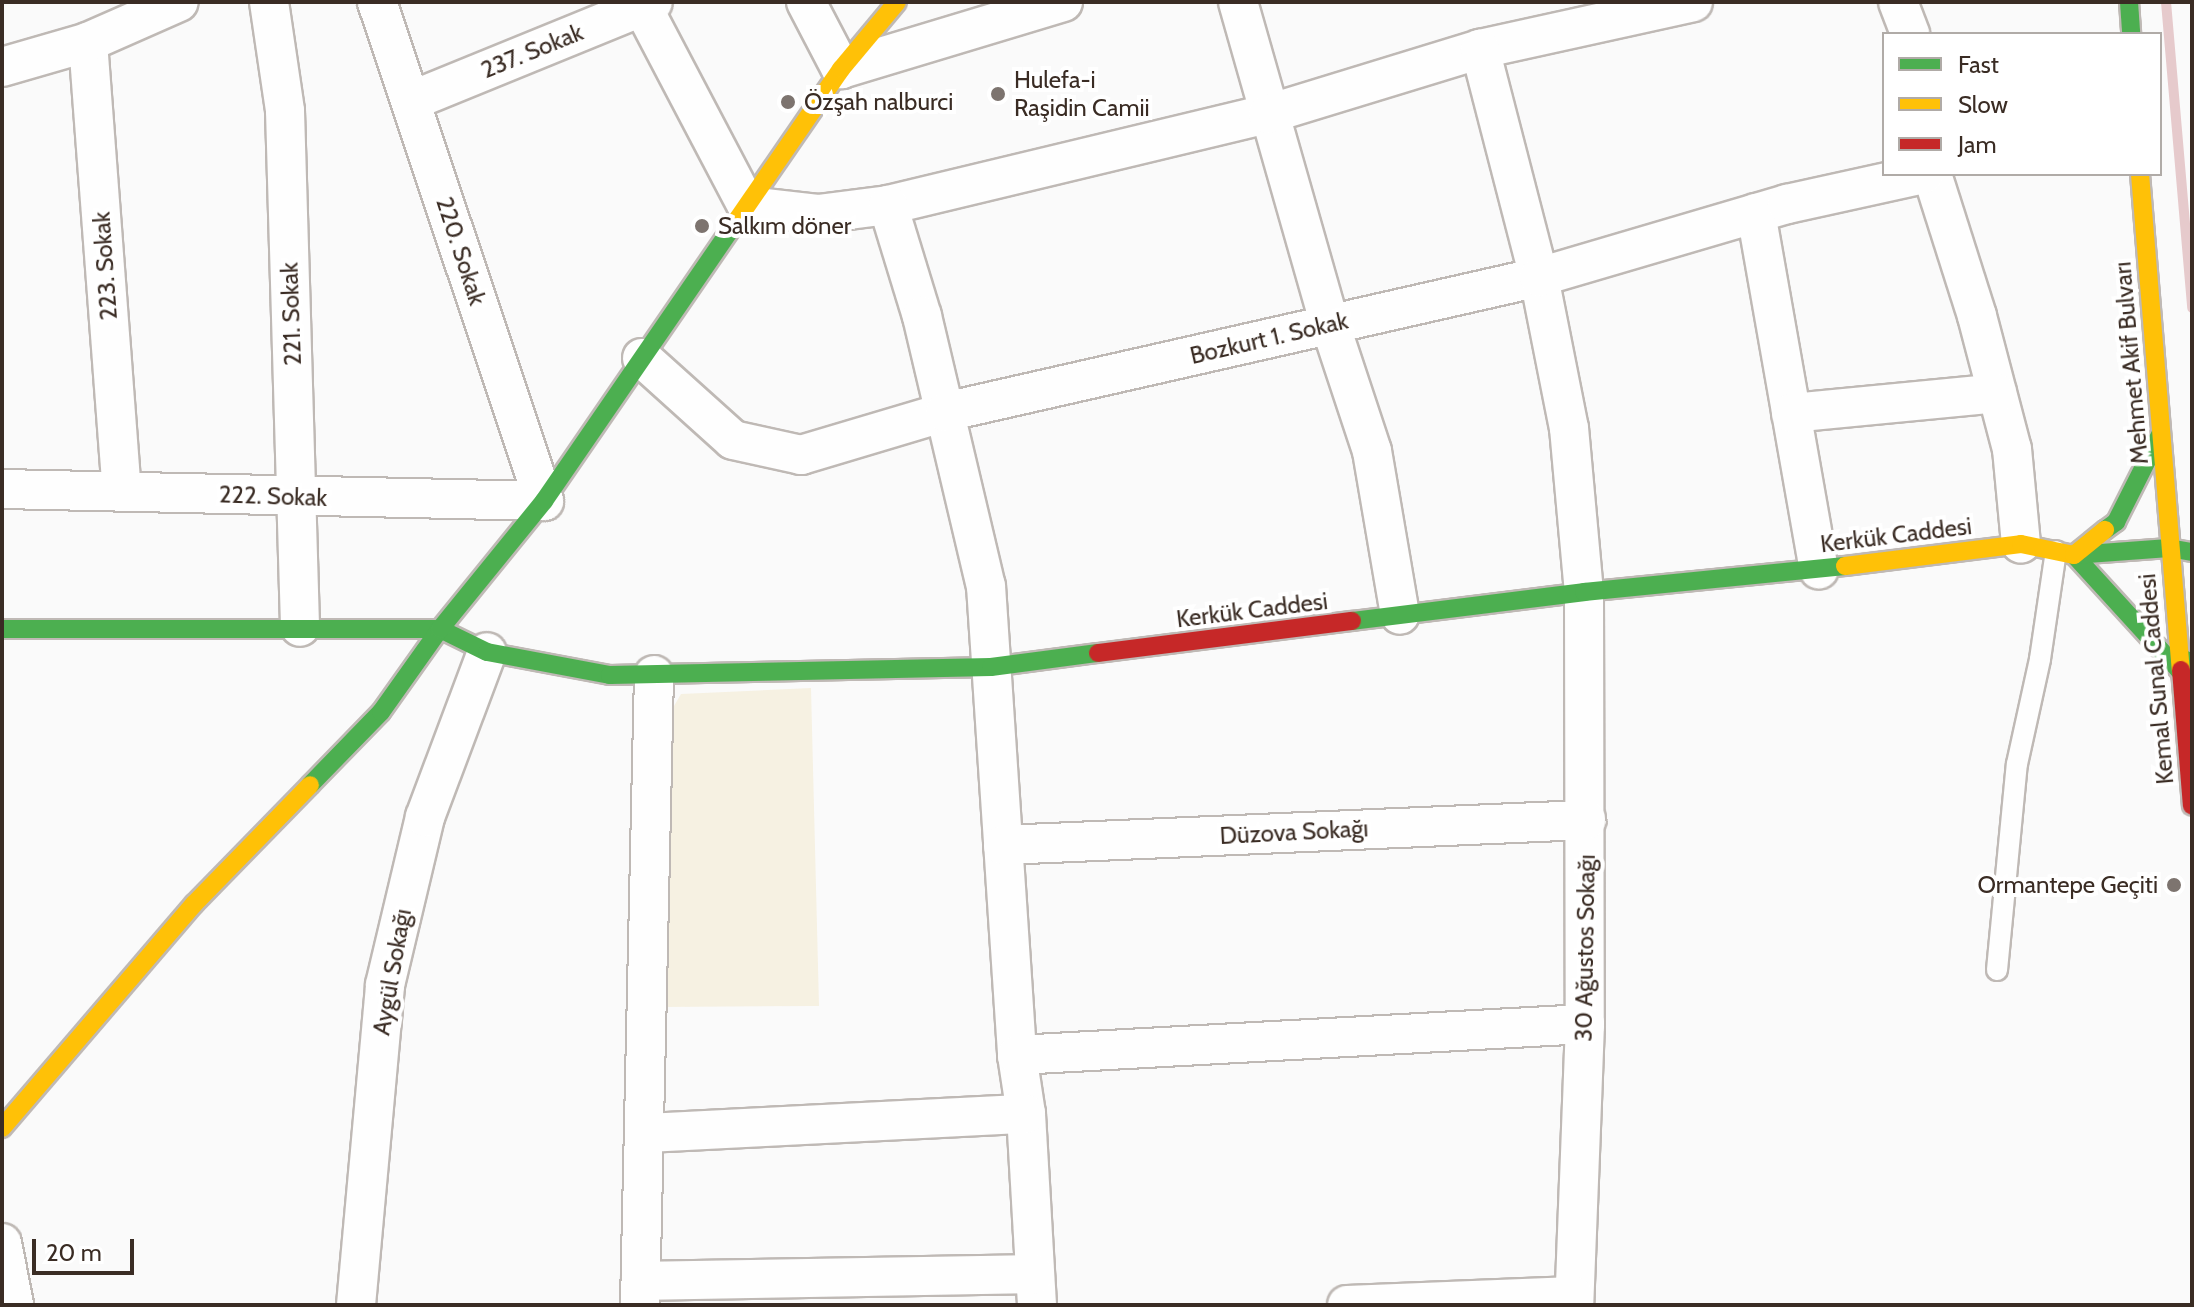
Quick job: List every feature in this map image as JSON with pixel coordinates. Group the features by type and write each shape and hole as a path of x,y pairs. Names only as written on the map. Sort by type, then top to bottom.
{"street":[{"path":"2,67 88,42 179,2"},
{"name":"221. Sokak","path":"269,2 285,111 300,627"},
{"name":"220. Sokak","path":"377,2 544,501"},
{"path":"806,2 841,69"},
{"path":"2,1128 194,904 381,712 440,629 544,501 841,69 897,2"},
{"path":"841,69 1063,2"},
{"path":"1238,2 1330,324 1372,451 1400,615"},
{"path":"747,206 818,214 888,205 1268,114 1480,49 1693,2"},
{"path":"1898,2 1909,32"},
{"path":"2129,2 2131,32"},
{"path":"648,4 747,206"},
{"name":"237. Sokak","path":"411,101 648,4"},
{"name":"223. Sokak","path":"88,42 122,490"},
{"name":"30 Ağustos Sokağı","path":"1480,49 1539,277 1569,428 1584,592 1585,1024 1574,1301"},
{"name":"Bozkurt 1. Sokak","path":"642,358 733,440 801,455 945,412 1539,277 1756,213 1915,176"},
{"path":"1933,176 2012,449 2050,550 2179,670 2192,648"},
{"name":"Mehmet Akif Bulvarı","path":"2140,176 2169,548"},
{"path":"654,675 640,1293 1035,1289 1026,1114 1017,1055 986,586 922,316 888,205"},
{"path":"1756,213 1819,569"},
{"path":"1791,413 1997,393"},
{"path":"2050,550 2116,522 2161,433"},
{"name":"222. Sokak","path":"2,489 544,501"},
{"name":"Kerkük Caddesi","path":"440,629 487,652 610,675 991,667 1584,592 1819,569 2050,550 2169,548 2192,552"},
{"name":"Kemal Sunal Caddesi","path":"2169,548 2192,806"},
{"path":"2,629 440,629"},
{"name":"Aygül Sokağı","path":"356,1305 385,985 425,817 487,652"},
{"name":"Düzova Sokağı","path":"1003,845 1586,820"},
{"path":"1017,1055 1585,1024"},
{"path":"646,1133 1026,1114"},
{"path":"2,1243 14,1305"},
{"path":"1347,1305 1574,1301"}],"lane":[{"path":"1997,970 2017,764 2040,659 2050,550"}],"shaded area":[{"path":"811,688 819,1006 663,1007 674,706 681,694"}],"waterway":[{"path":"2166,2 2192,308"}],"traffic: fast":[{"path":"2129,2 2131,32"},
{"path":"310,785 381,712 440,629 544,501 737,220"},
{"path":"2105,530 2116,522 2161,433"},
{"path":"2074,555 2169,548 2192,552"},
{"path":"2074,555 2179,670 2185,660"},
{"path":"1352,621 1584,592 1845,566"},
{"path":"2,629 440,629 487,652 610,675 991,667 1098,653"}],"traffic: slow":[{"path":"737,220 841,69 897,2"},
{"path":"2140,176 2181,670"},
{"path":"1845,566 2021,544 2074,555 2105,530"},
{"path":"2,1128 194,904 310,785"}],"traffic: jam":[{"path":"1098,653 1352,621"},
{"path":"2181,670 2192,806"}],"place":[{"name":"Hulefa-i Raşidin Camii","path":"998,94"},
{"name":"Özşah nalburci","path":"788,102"},
{"name":"Salkım döner","path":"702,226"},
{"name":"Ormantepe Geçiti","path":"2174,885"}]}
